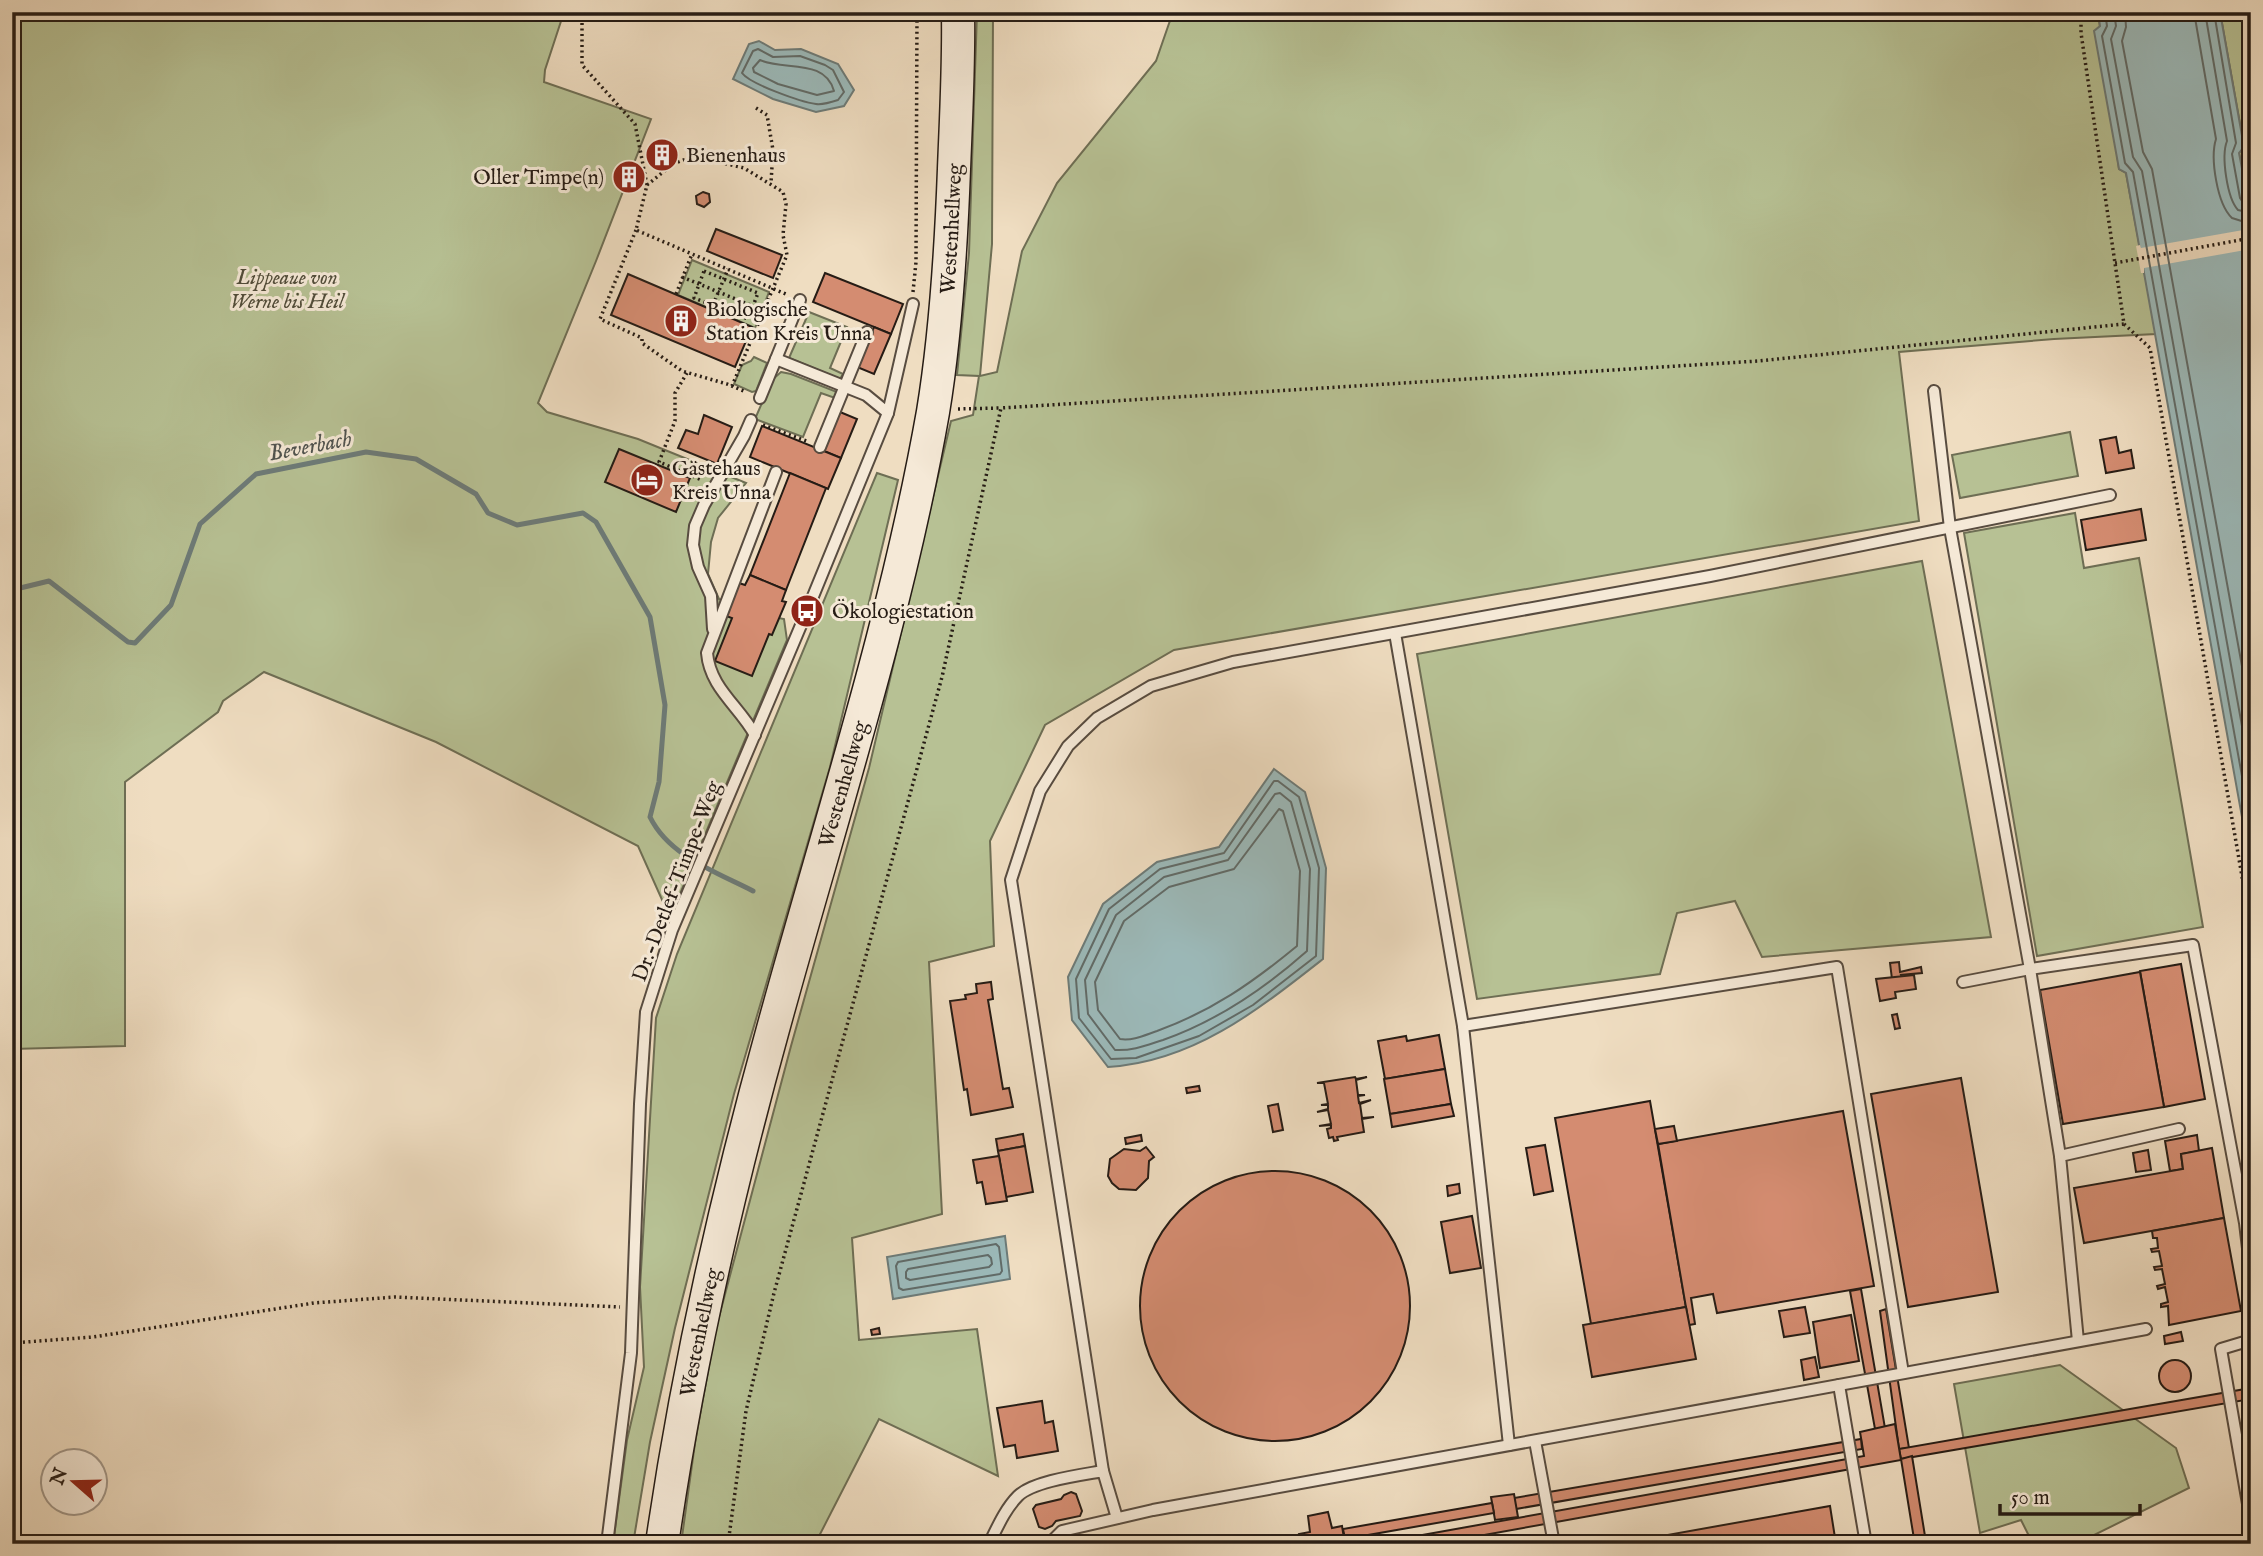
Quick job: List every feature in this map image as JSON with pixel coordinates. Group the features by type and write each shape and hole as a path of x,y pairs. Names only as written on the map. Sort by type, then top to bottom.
{"main road":[{"name":"Westenhellweg","path":"662,1544 687,1382 721,1235 772,1032 895,593 933,411 952,224 958,12"}],"lane":[{"path":"760,398 800,300"},
{"name":"Dr.-Detlef-Timpe-Weg","path":"607,1544 631,1353 646,1012 672,930 888,413 913,304"},
{"path":"820,447 867,332"},
{"path":"776,359 866,395 888,413"},
{"path":"1934,391 1950,528 2031,969 2060,1156 2078,1341"},
{"path":"713,636 711,596 698,567 693,545 695,526 751,420"},
{"path":"755,735 714,680 707,653 776,472"},
{"path":"1117,1518 1103,1471 1011,880 1040,791 1068,746 1097,718 1151,686 1233,662 1710,576 2110,495"},
{"path":"1395,633 1463,1027 1510,1445"},
{"path":"1963,982 2193,945 2245,1223 2251,1274"},
{"path":"1463,1027 1837,967 1903,1373"},
{"path":"2060,1156 2179,1129"},
{"path":"1049,1544 1062,1531 1117,1518 2146,1329"},
{"path":"2251,1340 2221,1349 2251,1521"},
{"path":"1839,1385 1866,1544"},
{"path":"1535,1440 1554,1544"},
{"path":"989,1544 1004,1513 1019,1494 1047,1482 1103,1471"}],"path":[{"path":"582,12 582,65 635,124 647,185 636,230 600,319 642,338 642,343 687,373 732,386 760,398"},
{"path":"913,304 916,262 917,12"},
{"path":"2081,12 2081,33 2124,324 2150,348 2251,928"},
{"path":"756,108 767,116 773,150 771,183"},
{"path":"647,185 673,164 694,156 744,168 783,192 786,204 783,235 787,255 732,386"},
{"path":"636,230 800,300"},
{"path":"2115,262 2251,237"},
{"path":"676,294 692,254"},
{"path":"713,305 728,269"},
{"path":"704,271 758,293 748,319 694,298 699,284 704,271"},
{"path":"682,277 760,309"},
{"path":"2083,328 2124,324"},
{"path":"687,373 676,393 675,422 659,462 716,486"},
{"path":"933,411 1001,408"},
{"path":"751,420 820,447"},
{"path":"12,1343 93,1336 314,1303 395,1297 633,1308"}],"green space":[{"name":"Lippeaue von Werne bis Heil","path":"12,12 564,12 545,70 544,82 651,119 538,403 547,412 638,439 746,483 718,518 711,542 708,574 719,599 747,612 784,619 787,640 672,913 663,902 638,846 436,742 264,672 223,701 218,712 125,782 125,1046 12,1049"},
{"path":"977,12 993,12 992,244 980,376 997,372 1022,251 1057,183 1156,61 1173,12 2098,12 2119,169 2126,173 2156,334 2054,339 1899,352 1919,521 1174,650 1045,725 990,841 994,946 929,962 942,1214 852,1238 859,1340 977,1329 998,1476 879,1419 815,1544 681,1544 695,1443 715,1332 869,768 951,421 973,415 979,376 957,375 969,253"},
{"path":"2220,12 2251,12 2251,215 2239,153 2244,146"},
{"path":"692,260 769,292 755,328 678,295"},
{"path":"809,312 847,327 830,368 843,374 840,379 789,358"},
{"path":"754,357 767,363 756,391 752,392 734,384 742,365"},
{"path":"781,372 837,392 835,398 821,393 803,437 755,419 772,380"},
{"path":"2070,432 2078,476 1960,498 1952,455"},
{"path":"877,473 898,480 830,767 734,1094 675,1328 650,1442 633,1544 613,1544 627,1440 644,1367 640,1287 656,1018 677,954"},
{"path":"2075,513 2084,568 2139,558 2203,927 2037,956 1964,533"},
{"path":"1922,561 1991,937 1762,957 1735,901 1677,913 1660,974 1477,999 1417,654"},
{"path":"2060,1365 2176,1448 2189,1488 2076,1544 2033,1544 2021,1520 1980,1533 1954,1384"}],"water":[{"path":"2098,12 2220,12 2244,147 2239,153 2251,215 2251,867 2126,173 2119,169 2094,31 2100,26"},
{"path":"759,41 775,50 801,49 838,64 854,90 844,106 816,112 773,99 733,79 749,44"},
{"path":"1274,769 1305,792 1326,868 1323,959 1249,1014 1196,1044 1139,1063 1108,1067 1072,1020 1068,977 1103,904 1157,862 1219,847"},
{"path":"1005,1236 1010,1279 893,1299 887,1257"}],"pier":[{"path":"2251,224 2251,249 2144,268 2144,273 2141,273 2136,246 2140,245 2141,248 2249,229"}],"building":[{"name":"Bienenhaus","path":"657,143 673,150 665,166 650,159"},
{"name":"Oller Timpe(n)","path":"630,169 638,180 629,186 621,175"},
{"path":"703,192 709,194 710,202 704,207 697,204 696,196"},
{"path":"716,229 782,255 773,278 707,251"},
{"path":"825,273 903,304 891,334 813,302"},
{"name":"Biologische Station Kreis Unna","path":"628,274 752,327 735,367 611,315"},
{"path":"874,327 891,334 874,374 857,367"},
{"path":"840,412 857,419 841,458 824,451"},
{"path":"704,415 732,427 717,464 678,448 686,430 698,434"},
{"path":"762,426 841,458 828,489 750,457"},
{"path":"2116,437 2119,453 2131,450 2134,468 2106,473 2100,440"},
{"name":"Gästehaus Kreis Unna","path":"619,449 690,478 676,512 605,482"},
{"path":"790,473 826,488 786,590 750,575"},
{"path":"2141,509 2146,540 2086,550 2081,520"},
{"path":"750,575 786,590 782,601 786,602 752,676 715,661 732,618 726,616 739,583 745,585"},
{"path":"1899,962 1900,972 1921,967 1922,973 1901,975 1902,978 1892,979 1890,963"},
{"path":"2181,964 2205,1099 2164,1107 2140,971"},
{"path":"2140,972 2164,1107 2063,1124 2040,990"},
{"path":"1914,975 1916,989 1895,992 1896,998 1880,1001 1876,979"},
{"path":"991,982 993,999 988,1000 1003,1089 1009,1088 1013,1107 971,1115 967,1089 964,1090 950,1001 966,999 965,995 977,993 976,984"},
{"path":"1897,1014 1900,1028 1895,1029 1892,1015"},
{"path":"1439,1035 1445,1069 1385,1079 1378,1041 1406,1036 1407,1041"},
{"path":"1445,1069 1451,1104 1390,1114 1384,1079"},
{"path":"1367,1077 1356,1080 1358,1095 1365,1095 1358,1096 1359,1103 1371,1100 1360,1104 1362,1118 1374,1117 1362,1119 1364,1132 1337,1137 1338,1140 1334,1141 1333,1137 1329,1138 1327,1129 1331,1128 1331,1125 1319,1126 1331,1124 1328,1110 1317,1112 1328,1109 1328,1105 1321,1105 1328,1104 1324,1083 1317,1083"},
{"path":"1961,1078 1998,1292 1908,1307 1871,1094"},
{"path":"1199,1086 1200,1091 1187,1093 1186,1088"},
{"path":"1650,1101 1686,1307 1591,1324 1555,1118"},
{"path":"1278,1104 1283,1130 1273,1132 1268,1106"},
{"path":"1451,1104 1454,1116 1392,1127 1390,1114"},
{"path":"1843,1111 1874,1286 1717,1313 1713,1294 1691,1298 1695,1324 1689,1325 1658,1144"},
{"path":"1674,1126 1677,1141 1658,1144 1655,1129"},
{"path":"1023,1134 1025,1146 998,1151 996,1139"},
{"path":"1141,1135 1142,1141 1126,1144 1125,1138"},
{"path":"2197,1135 2199,1151 2181,1154 2183,1169 2170,1171 2165,1141"},
{"path":"1545,1145 1553,1191 1534,1195 1526,1148"},
{"path":"1025,1146 1033,1192 1006,1197 998,1151"},
{"path":"1146,1147 1154,1157 1149,1161 1148,1178 1136,1190 1119,1189 1108,1176 1110,1159 1124,1149 1140,1151"},
{"path":"2212,1148 2224,1218 2084,1243 2074,1188 2183,1169 2181,1154"},
{"path":"2148,1150 2151,1170 2136,1172 2133,1153"},
{"path":"999,1156 1007,1201 986,1204 982,1182 977,1183 973,1160"},
{"path":"1275,1171 1314,1177 1339,1187 1370,1211 1394,1242 1404,1267 1410,1306 1404,1345 1394,1370 1370,1401 1339,1425 1314,1435 1275,1441 1236,1435 1211,1425 1180,1401 1156,1370 1146,1345 1140,1306 1146,1267 1156,1242 1180,1211 1211,1187 1236,1177"},
{"path":"1459,1184 1460,1193 1448,1196 1447,1186"},
{"path":"1472,1216 1481,1268 1450,1273 1441,1222"},
{"path":"2224,1218 2241,1311 2169,1325 2168,1306 2161,1307 2161,1304 2168,1302 2165,1287 2158,1289 2157,1286 2165,1284 2162,1269 2155,1270 2154,1267 2162,1266 2159,1251 2152,1252 2151,1249 2158,1248 2157,1238 2153,1238 2152,1231"},
{"path":"1861,1289 1885,1428 1875,1429 1850,1291"},
{"path":"1686,1307 1696,1359 1592,1377 1583,1325"},
{"path":"1805,1307 1810,1333 1784,1337 1779,1311"},
{"path":"1886,1309 1909,1448 1899,1449 1880,1311"},
{"path":"1851,1315 1859,1361 1820,1368 1813,1322"},
{"path":"879,1328 880,1334 872,1335 871,1330"},
{"path":"2181,1332 2183,1341 2165,1344 2164,1336"},
{"path":"1815,1357 1819,1377 1804,1380 1801,1360"},
{"path":"2175,1360 2187,1364 2191,1376 2187,1388 2175,1392 2163,1388 2159,1376 2163,1364"},
{"path":"2251,1388 2251,1399 1901,1459 1899,1449"},
{"path":"1042,1401 1045,1423 1053,1421 1058,1451 1017,1458 1015,1445 1004,1447 997,1408"},
{"path":"1895,1424 1901,1460 1434,1544 1372,1544 1864,1456 1860,1432"},
{"path":"1861,1439 1862,1449 1516,1509 1514,1498"},
{"path":"1912,1456 1925,1536 1914,1539 1901,1459"},
{"path":"1071,1492 1076,1494 1082,1511 1080,1516 1056,1521 1045,1529 1039,1527 1033,1509 1036,1505 1061,1499"},
{"path":"1514,1494 1518,1517 1495,1520 1491,1497"},
{"path":"1492,1503 1494,1513 1345,1539 1343,1529"},
{"path":"1830,1506 1836,1544 1652,1544 1645,1539"},
{"path":"1328,1512 1332,1528 1342,1526 1345,1544 1301,1544 1299,1534 1310,1532 1308,1516"},
{"path":"2001,1536 2004,1544 1993,1544 1993,1539"},
{"path":"1917,1537 1928,1537 1931,1544 1913,1544"}],"waterway":[{"name":"Beverbach","path":"12,590 49,581 128,642 135,643 171,605 200,524 256,474 366,452 416,459 476,494 488,513 517,525 583,513 596,522 650,617 665,705 659,782 650,817 658,831 681,853 753,891"}],"place":[{"name":"Bienenhaus","path":"662,155"},
{"name":"Oller Timpe(n)","path":"629,177"},
{"name":"Biologische Station Kreis Unna","path":"681,321"},
{"name":"Gästehaus Kreis Unna","path":"647,480"},
{"name":"Ökologiestation","path":"807,611"}]}
